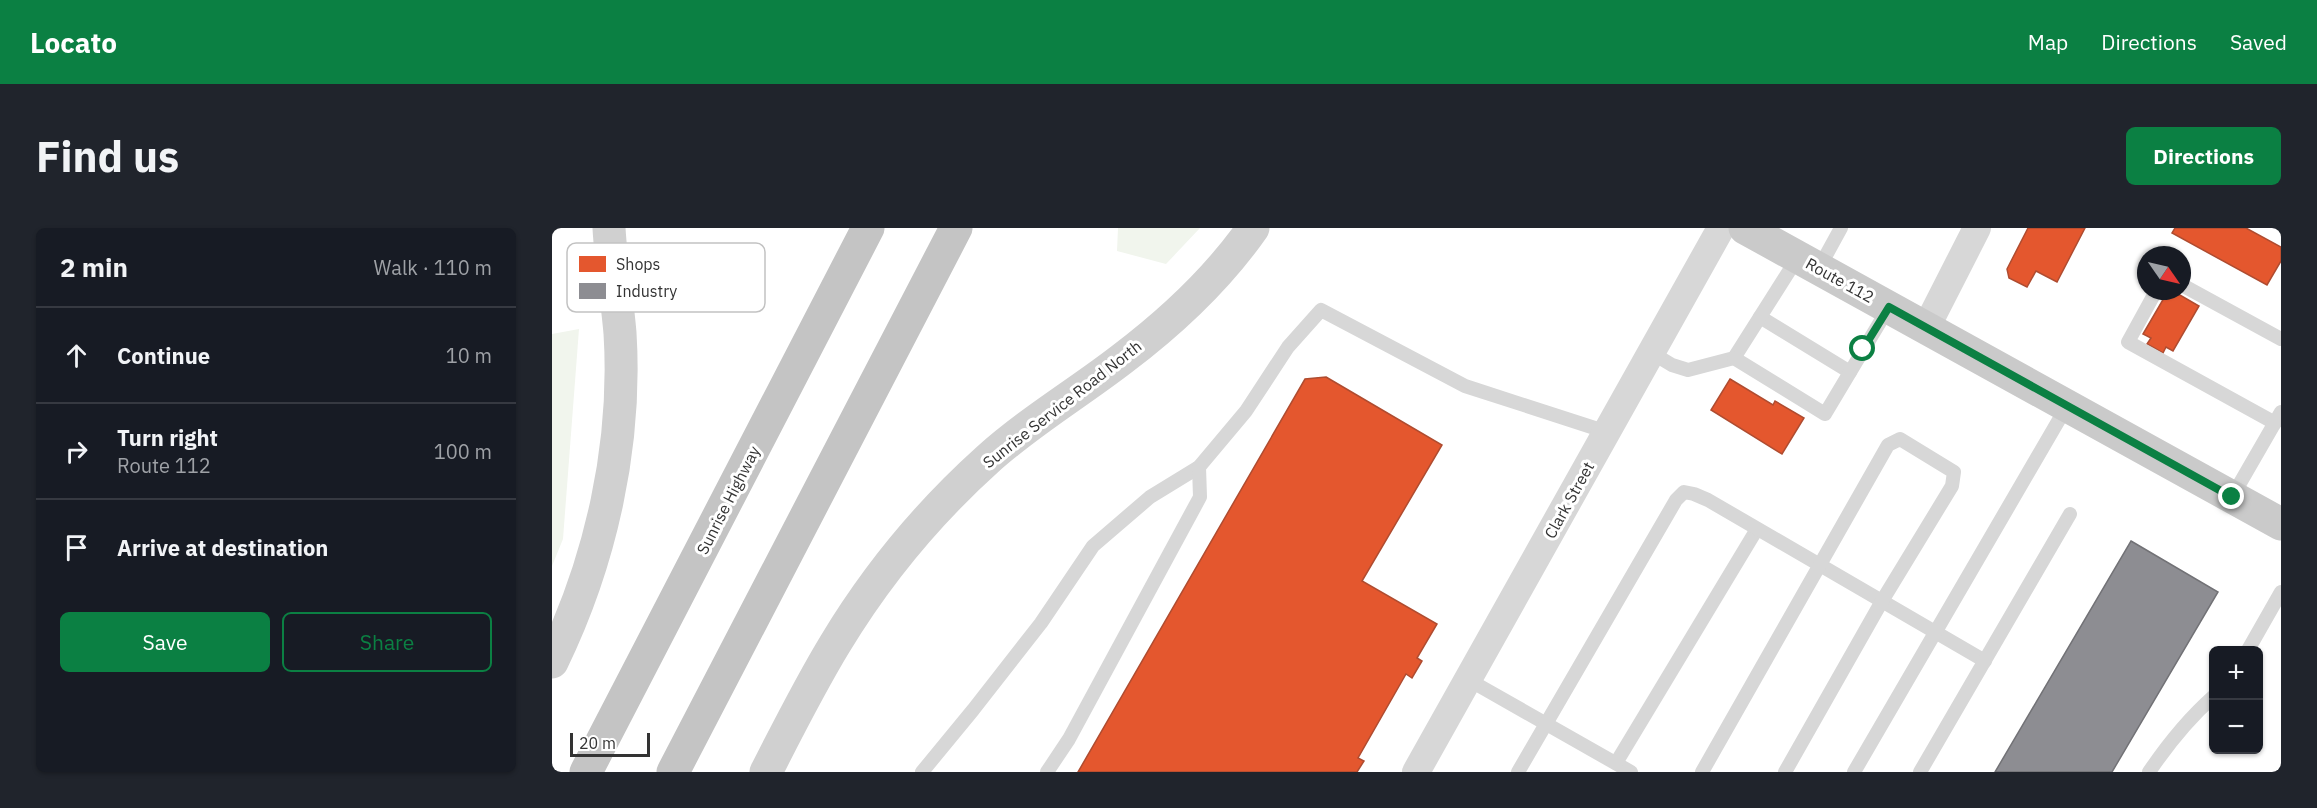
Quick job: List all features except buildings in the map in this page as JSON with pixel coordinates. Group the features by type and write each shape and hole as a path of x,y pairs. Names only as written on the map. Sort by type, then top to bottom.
{"highway":[{"name":"Sunrise Highway","path":"586,772 868,228"},
{"path":"673,772 956,228"}],"main road":[{"path":"609,228 611,243"},
{"name":"Sunrise Service Road North","path":"766,772 835,644 861,604 920,528 997,452 1032,423 1122,359 1167,322 1229,261 1253,228"},
{"name":"Route 112","path":"1745,228 2281,524"},
{"path":"552,662 573,615 590,567 604,514 618,428 621,378 618,312"}],"street":[{"name":"Clark Street","path":"1416,772 1721,228"},
{"path":"1926,328 1977,228"}],"lane":[{"path":"1652,353 1672,365 1688,370 1734,358 1760,316 1841,228"},
{"path":"2191,290 2281,339"},
{"path":"2151,300 2128,342 2278,417 2232,497"},
{"path":"1734,358 1825,414 1889,307"},
{"path":"922,772 1041,623 1093,546 1150,497 1199,467 1245,411 1288,348 1321,310 1465,386 1607,432"},
{"path":"1760,316 1850,372"},
{"path":"1854,772 2067,406"},
{"path":"1702,772 1888,445 1900,439 1954,472 1952,486 1882,601 1785,772"},
{"path":"1047,772 1069,739 1200,497 1199,467"},
{"path":"1518,772 1676,500 1684,492 1695,494 1985,661"},
{"path":"1920,772 2070,514"},
{"path":"1616,763 1757,529"},
{"path":"2251,646 2281,592"},
{"path":"1469,680 1631,772"},
{"path":"2149,772 2174,736 2192,715 2209,700"}],"shaded area":[{"path":"1118,228 1200,228 1166,264 1117,251"},
{"path":"579,329 563,539 552,566 552,334"}],"route":[{"path":"1863,349 1889,307 2232,497"}]}
